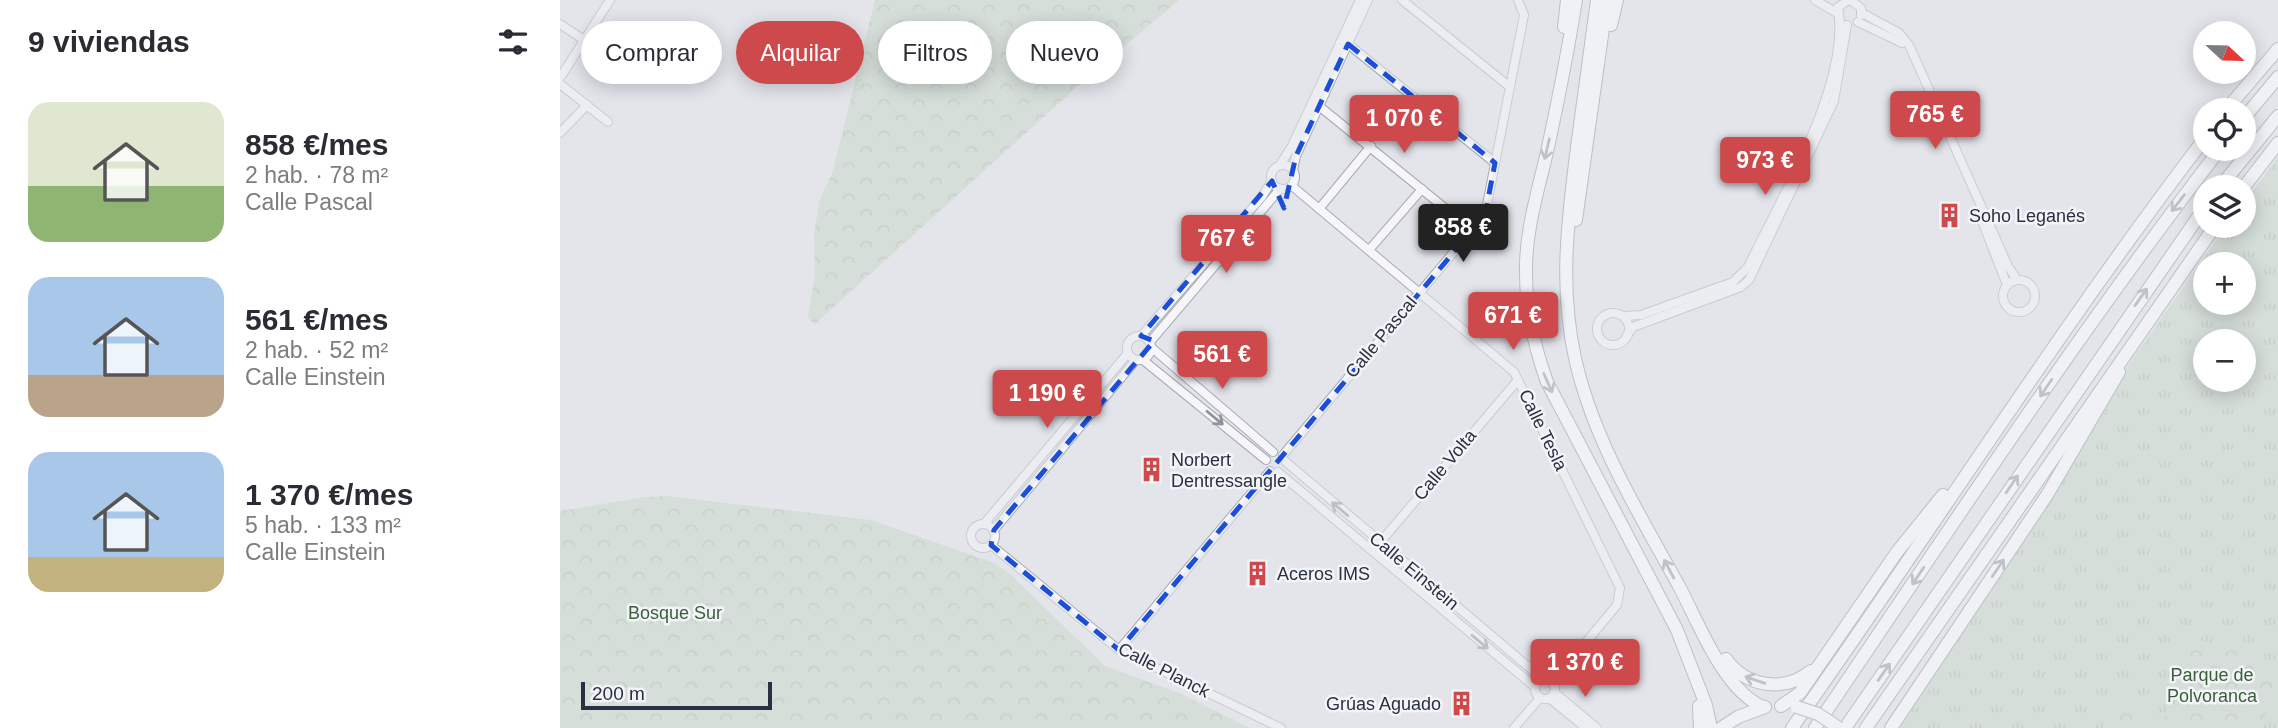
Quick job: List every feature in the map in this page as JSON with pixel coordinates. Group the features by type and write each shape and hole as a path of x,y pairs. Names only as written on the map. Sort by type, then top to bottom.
{"highway":[{"path":"1562,82 1559,62 1567,0"},
{"path":"1576,0 1562,82 1531,220 1525,269 1527,307 1535,348 1547,382 1677,630 1706,705 1711,728"},
{"path":"1597,0 1565,240 1563,281 1575,359 1616,469 1702,629 1733,684 1747,700 1763,707"},
{"path":"1594,414 1570,277 1608,0"},
{"path":"1597,72 1616,0"},
{"path":"2236,98 2278,49"},
{"path":"2256,104 2278,77"},
{"path":"2230,175 2278,116"},
{"path":"2253,175 2278,143"},
{"path":"1792,728 2135,230 2193,154"},
{"path":"1815,728 2069,355 2211,161"},
{"path":"1721,728 1738,717 1763,707 1781,706 1797,707 1818,714 1842,728 2193,224"},
{"path":"1866,728 2206,238"},
{"path":"1889,728 2047,495 2159,303"},
{"path":"1781,706 1800,693 1897,552 2016,401"},
{"path":"1702,629 1733,669 1759,683 1789,682 1818,667"},
{"path":"1690,668 1701,716 1700,728"}],"street":[{"path":"596,21 610,0"},
{"path":"1360,0 1292,146 1273,171 1272,181 1261,198 1141,336 1130,340 1128,354 984,524 973,528 971,540 980,548 992,545 994,530 1280,189 1292,186 1295,176 1293,170 1319,106 1368,0"},
{"path":"1402,0 1510,87"},
{"name":"Calle Pascal","path":"1274,471 1485,215 1524,15 1518,0"},
{"path":"1815,0 1847,25"},
{"path":"1860,17 1847,25 1834,101 1749,280 1741,287 1633,327 1614,344 1606,343 1598,334 1598,324 1603,316 1612,313 1623,316 1641,315 1733,282 1748,267 1826,100 1840,31 1838,16 1846,0 1857,3 1860,17 1898,39 1904,46 2003,268 2007,285"},
{"path":"1860,17 1899,33 1909,45 2017,280"},
{"path":"560,24 581,38"},
{"path":"1348,44 1495,163"},
{"path":"560,78 581,45"},
{"path":"560,84 608,122"},
{"path":"560,133 587,105"},
{"path":"1319,106 1472,230"},
{"path":"1319,208 1371,146"},
{"path":"1280,165 1293,170"},
{"path":"1272,181 1280,189"},
{"name":"Calle Tesla","path":"1292,186 1508,366 1518,380 1620,588 1620,598 1549,693"},
{"path":"1369,250 1422,189"},
{"path":"2017,280 2029,283 2034,293 2027,309 2013,311 2005,304 2003,292 2007,285 2017,280"},
{"path":"1623,316 1628,324 1627,335"},
{"path":"1141,336 1284,459"},
{"path":"1119,650 1274,471 1266,460 1128,354"},
{"name":"Calle Volta","path":"1373,551 1518,380"},
{"path":"1266,460 1273,452"},
{"name":"Calle Einstein","path":"1284,459 1543,679 1549,693"},
{"name":"Calle Einstein","path":"1274,471 1535,687"},
{"path":"984,524 994,530"},
{"name":"Calle Planck","path":"992,545 1119,650 1281,728"},
{"path":"1543,679 1535,687 1549,693 1597,728"},
{"path":"1514,728 1549,693"},
{"path":"1549,693 1586,728"}],"highlighted area":[{"path":"1348,44 1495,163 1485,215 1119,650 991,545 994,530 1003,516 1154,341 1141,336 1272,181 1284,208 1296,156"}],"green space":[{"path":"875,0 1179,0 1123,47 1123,21 1006,21 1006,84 1080,84 814,325 808,316 815,276 814,234 820,199 833,171 854,84 864,84 864,45"},
{"path":"2278,157 2278,728 1899,728 2037,518 2127,367 2193,273 2193,315 2256,315 2256,252 2208,252 2218,238 2256,238 2256,187"},
{"name":"Bosque Sur","path":"667,496 871,520 992,562 1009,573 1105,666 1182,694 1250,728 560,728 560,511 644,497"},
{"name":"Parque de Polvoranca","path":"2185,639 2225,645 2255,655 2275,671 2277,687 2262,728 2104,728 2112,708 2120,701 2131,704 2156,719 2166,716 2172,665 2179,646"}],"place":[{"name":"Soho Leganés","path":"1949,216"},
{"name":"Norbert Dentressangle","path":"1151,470"},
{"name":"Aceros IMS","path":"1257,574"},
{"name":"Grúas Aguado","path":"1461,704"}]}
